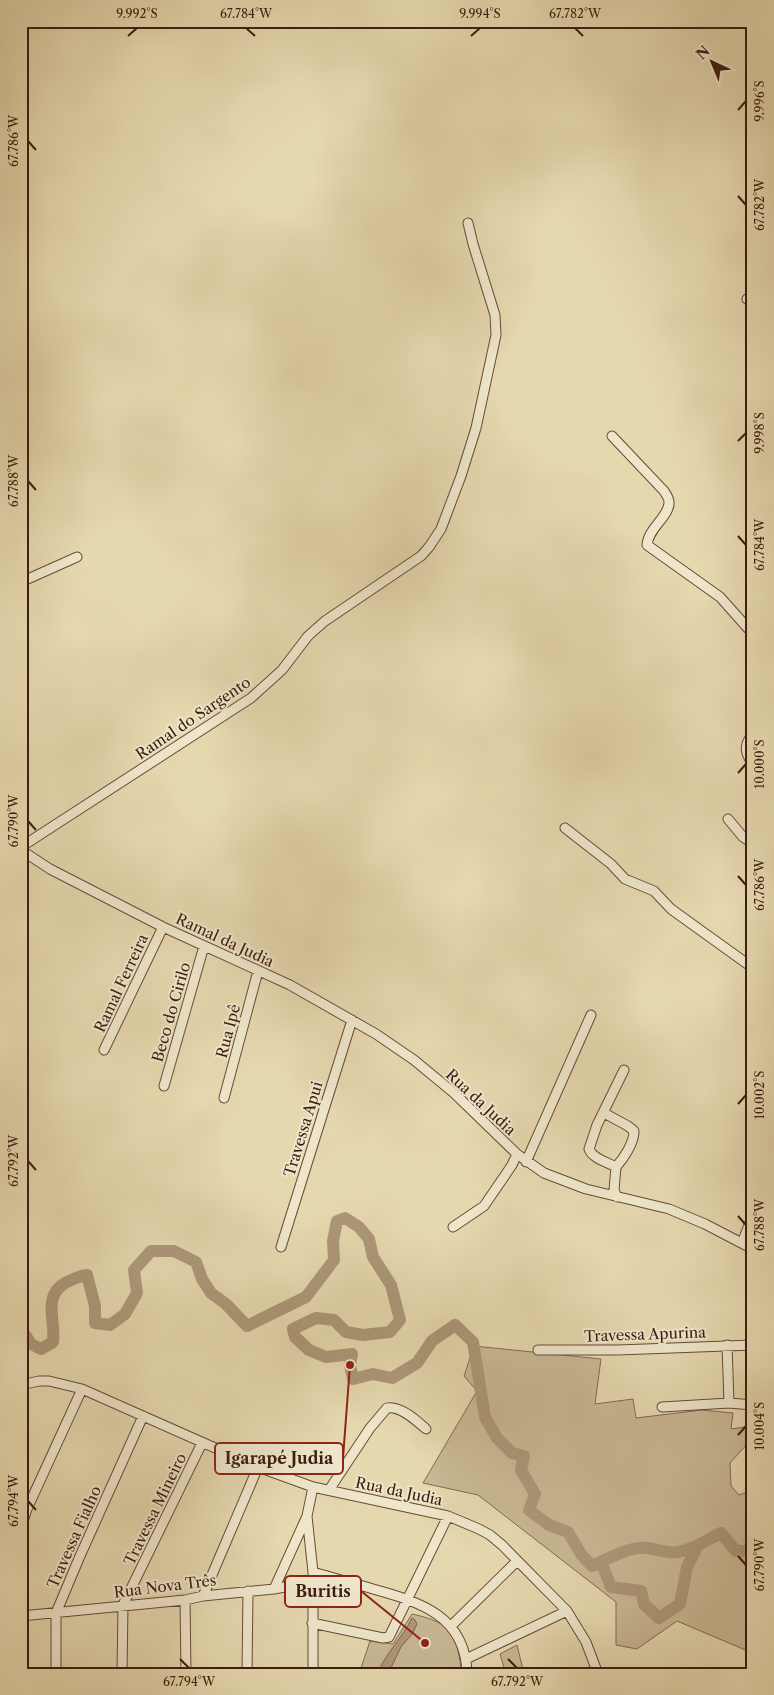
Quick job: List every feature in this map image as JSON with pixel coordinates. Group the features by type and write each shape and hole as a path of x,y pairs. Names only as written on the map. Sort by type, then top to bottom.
{"street":[{"name":"Ramal do Sargento","path":"21,848 252,698 282,670 308,636 325,621 412,562 430,547 441,529 461,476 476,428 496,335 495,315 468,223"},
{"path":"612,436 664,491 668,498 667,510 652,529 647,539 647,545 720,598 753,634"},
{"path":"21,582 77,557"},
{"path":"753,733 745,746 745,750 753,764"},
{"path":"728,819 743,837 749,841 753,840"},
{"path":"565,828 611,864 625,879 654,891 671,908 753,968"},
{"name":"Ramal da Judia","path":"21,848 50,869 163,927 290,985 352,1020 414,1060"},
{"name":"Ramal Ferreira","path":"104,1050 163,927"},
{"name":"Beco do Cirilo","path":"164,1086 204,946"},
{"name":"Rua Ipê","path":"224,1098 258,971"},
{"path":"526,1162 591,1015"},
{"name":"Travessa Apui","path":"280,1247 352,1020"},
{"name":"Rua da Judia","path":"414,1060 454,1093 526,1162 544,1173 586,1189 669,1209 705,1224 753,1249"},
{"path":"616,1166 590,1153 589,1149 624,1070"},
{"path":"604,1113 634,1131 633,1140 616,1166 614,1190 618,1197"},
{"path":"453,1227 484,1206 512,1165 517,1154"},
{"path":"742,1243 753,1214"},
{"path":"727,1345 730,1403"},
{"name":"Travessa Apurina","path":"538,1350 618,1350 753,1345"},
{"name":"Rua da Judia","path":"21,1385 49,1381 82,1389 202,1443 313,1488 448,1516 490,1535 566,1611 586,1642 598,1674"},
{"path":"21,1527 27,1509 82,1389"},
{"path":"662,1407 730,1403 753,1405"},
{"path":"329,1490 370,1428 387,1408 399,1410 426,1429"},
{"name":"Travessa Fialho","path":"56,1674 56,1613 143,1416"},
{"name":"Travessa Mineiro","path":"122,1674 123,1605 202,1443"},
{"path":"203,1596 258,1467"},
{"path":"274,1589 307,1516 313,1488"},
{"path":"307,1516 313,1577 313,1674"},
{"path":"312,1623 383,1638 388,1637 409,1599 448,1516"},
{"path":"451,1626 516,1561"},
{"path":"313,1577 409,1599 432,1611 451,1626 459,1638 466,1659 467,1674"},
{"name":"Rua Nova Três","path":"21,1616 274,1589 313,1577"},
{"path":"248,1591 248,1674"},
{"path":"185,1600 186,1674"},
{"path":"466,1659 566,1611"}],"shaded area":[{"path":"474,1346 601,1359 595,1404 633,1399 636,1418 702,1410 733,1413 731,1429 751,1426 749,1442 730,1463 731,1486 739,1495 753,1490 753,1649 750,1652 677,1621 637,1649 616,1645 616,1602 478,1495 423,1483 477,1391 464,1376"},
{"path":"412,1614 437,1622 445,1626 450,1632 458,1649 462,1674 359,1674 370,1641 393,1644"},
{"path":"412,1618 417,1624 412,1634 401,1647 388,1674 377,1674 385,1659"},
{"path":"517,1645 524,1674 514,1674 513,1669 505,1671 500,1654"}],"waterway":[{"path":"21,1338 26,1336 31,1344 41,1349 53,1342 52,1302 54,1295 65,1283 84,1275 87,1275 95,1306 95,1323 110,1325 125,1314 137,1293 134,1270 151,1251 174,1251 196,1262 202,1279 211,1293 226,1304 247,1326 306,1297 334,1260 333,1241 337,1221 345,1218 359,1227 369,1239 373,1257 391,1285 400,1320 390,1332 363,1335 346,1332 334,1320 316,1318 293,1329 295,1337 309,1350 326,1357 352,1354 350,1365 353,1379 373,1374 392,1378 417,1363 432,1341 455,1325 473,1342 485,1417 497,1438 512,1453 524,1456 521,1470 535,1494 529,1510 549,1525 568,1532 581,1554 592,1566 633,1549 647,1548 671,1552 684,1551 721,1533 736,1551 748,1551 753,1546"},
{"path":"601,1562 611,1587 641,1591 644,1604 659,1618 680,1604 687,1567 697,1547"}],"place":[{"name":"Igarapé Judia","path":"350,1365"},
{"name":"Buritis","path":"425,1643"}]}
